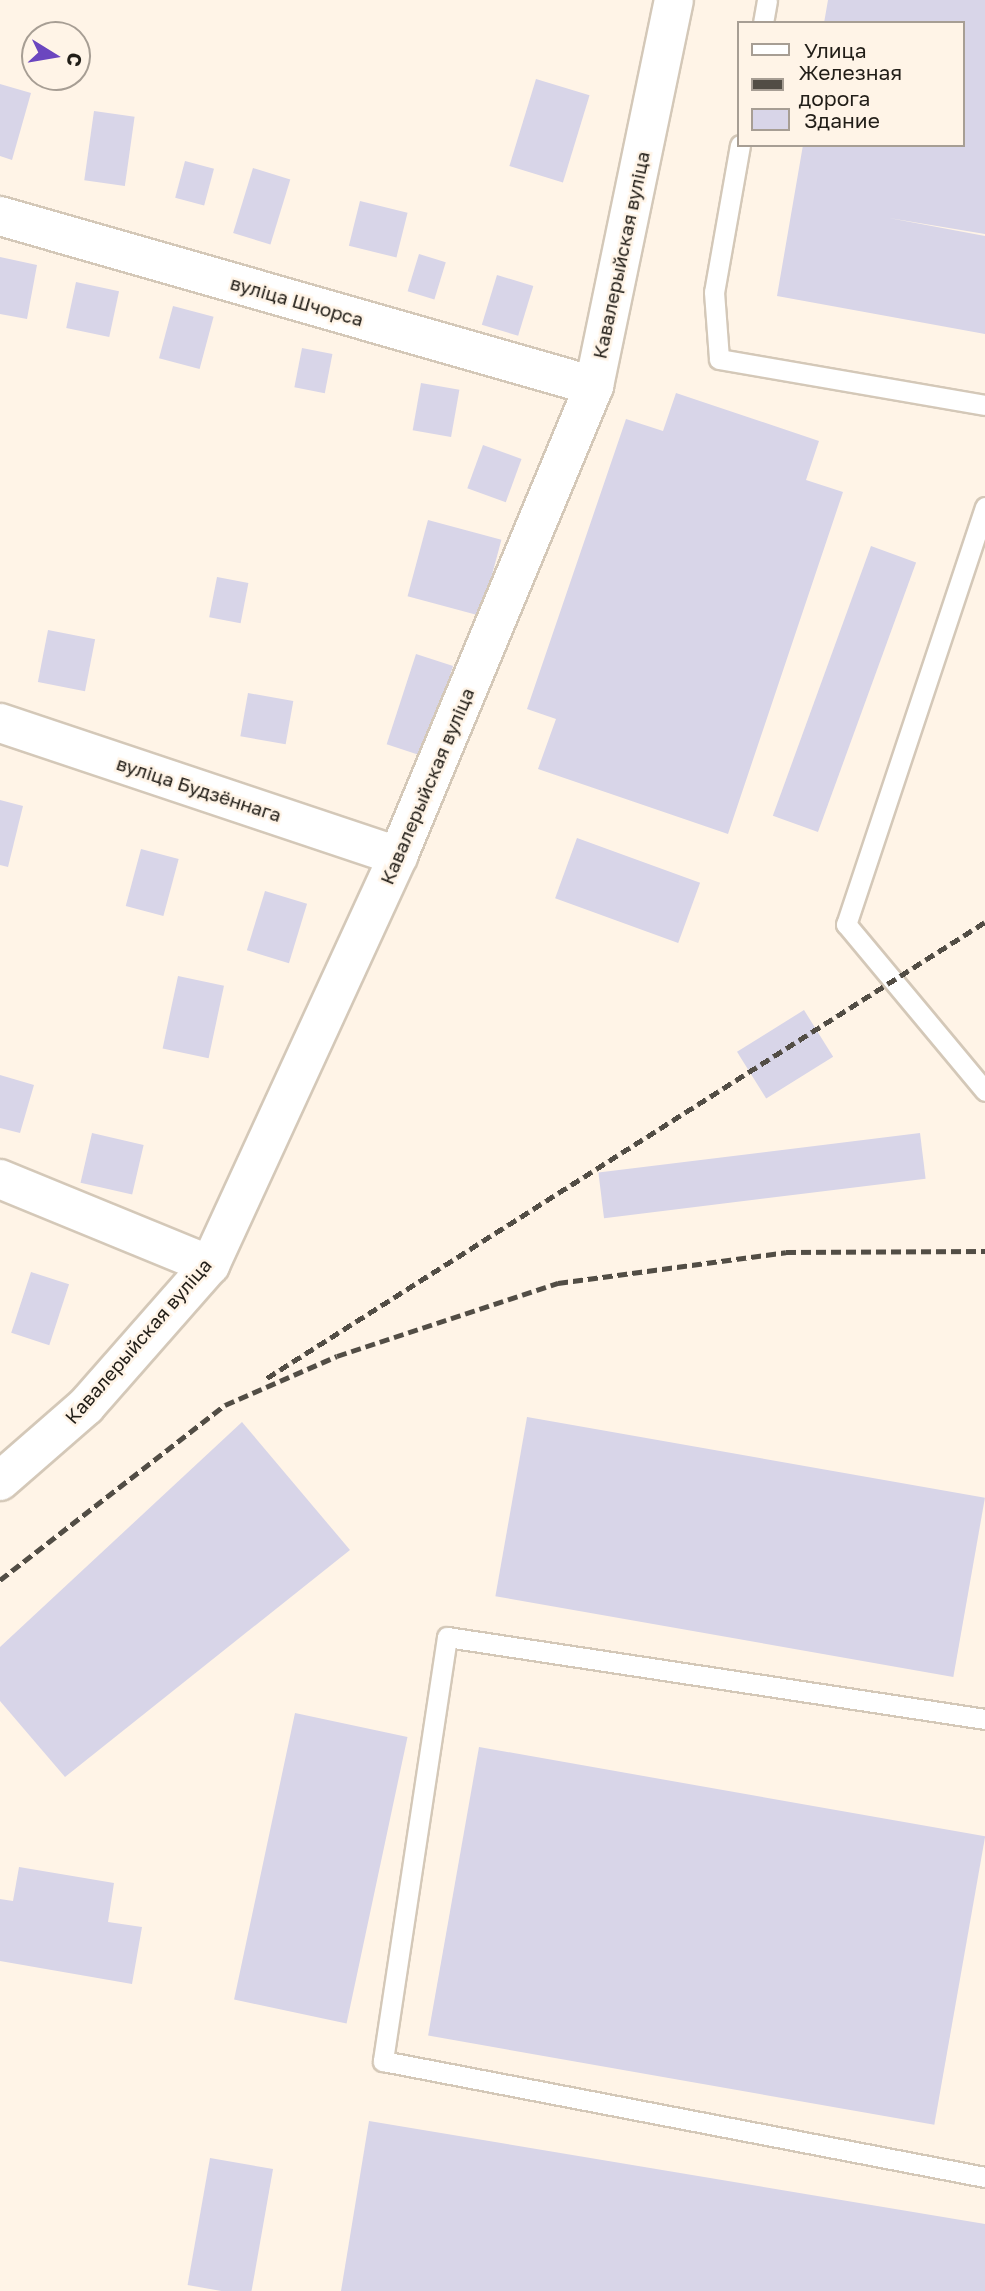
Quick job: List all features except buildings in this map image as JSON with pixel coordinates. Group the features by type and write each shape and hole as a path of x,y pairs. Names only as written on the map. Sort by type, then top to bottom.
{"street":[{"name":"Кавалерыйская вуліца","path":"0,1482 86,1406 210,1265 398,856 594,386 674,0"},
{"name":"вуліца Шчорса","path":"0,216 594,386"},
{"name":"вуліца Будзённага","path":"0,723 398,856"},
{"path":"0,1179 210,1265"}],"lane":[{"path":"763,21 767,0"},
{"path":"740,147 713,292 719,359 985,405"},
{"path":"985,507 846,924 985,1091"},
{"path":"985,1719 447,1637 383,2061 985,2178"}],"railway":[{"path":"267,1378 985,922"},
{"path":"0,1580 225,1405 337,1356 558,1283 786,1252 985,1251"}]}
